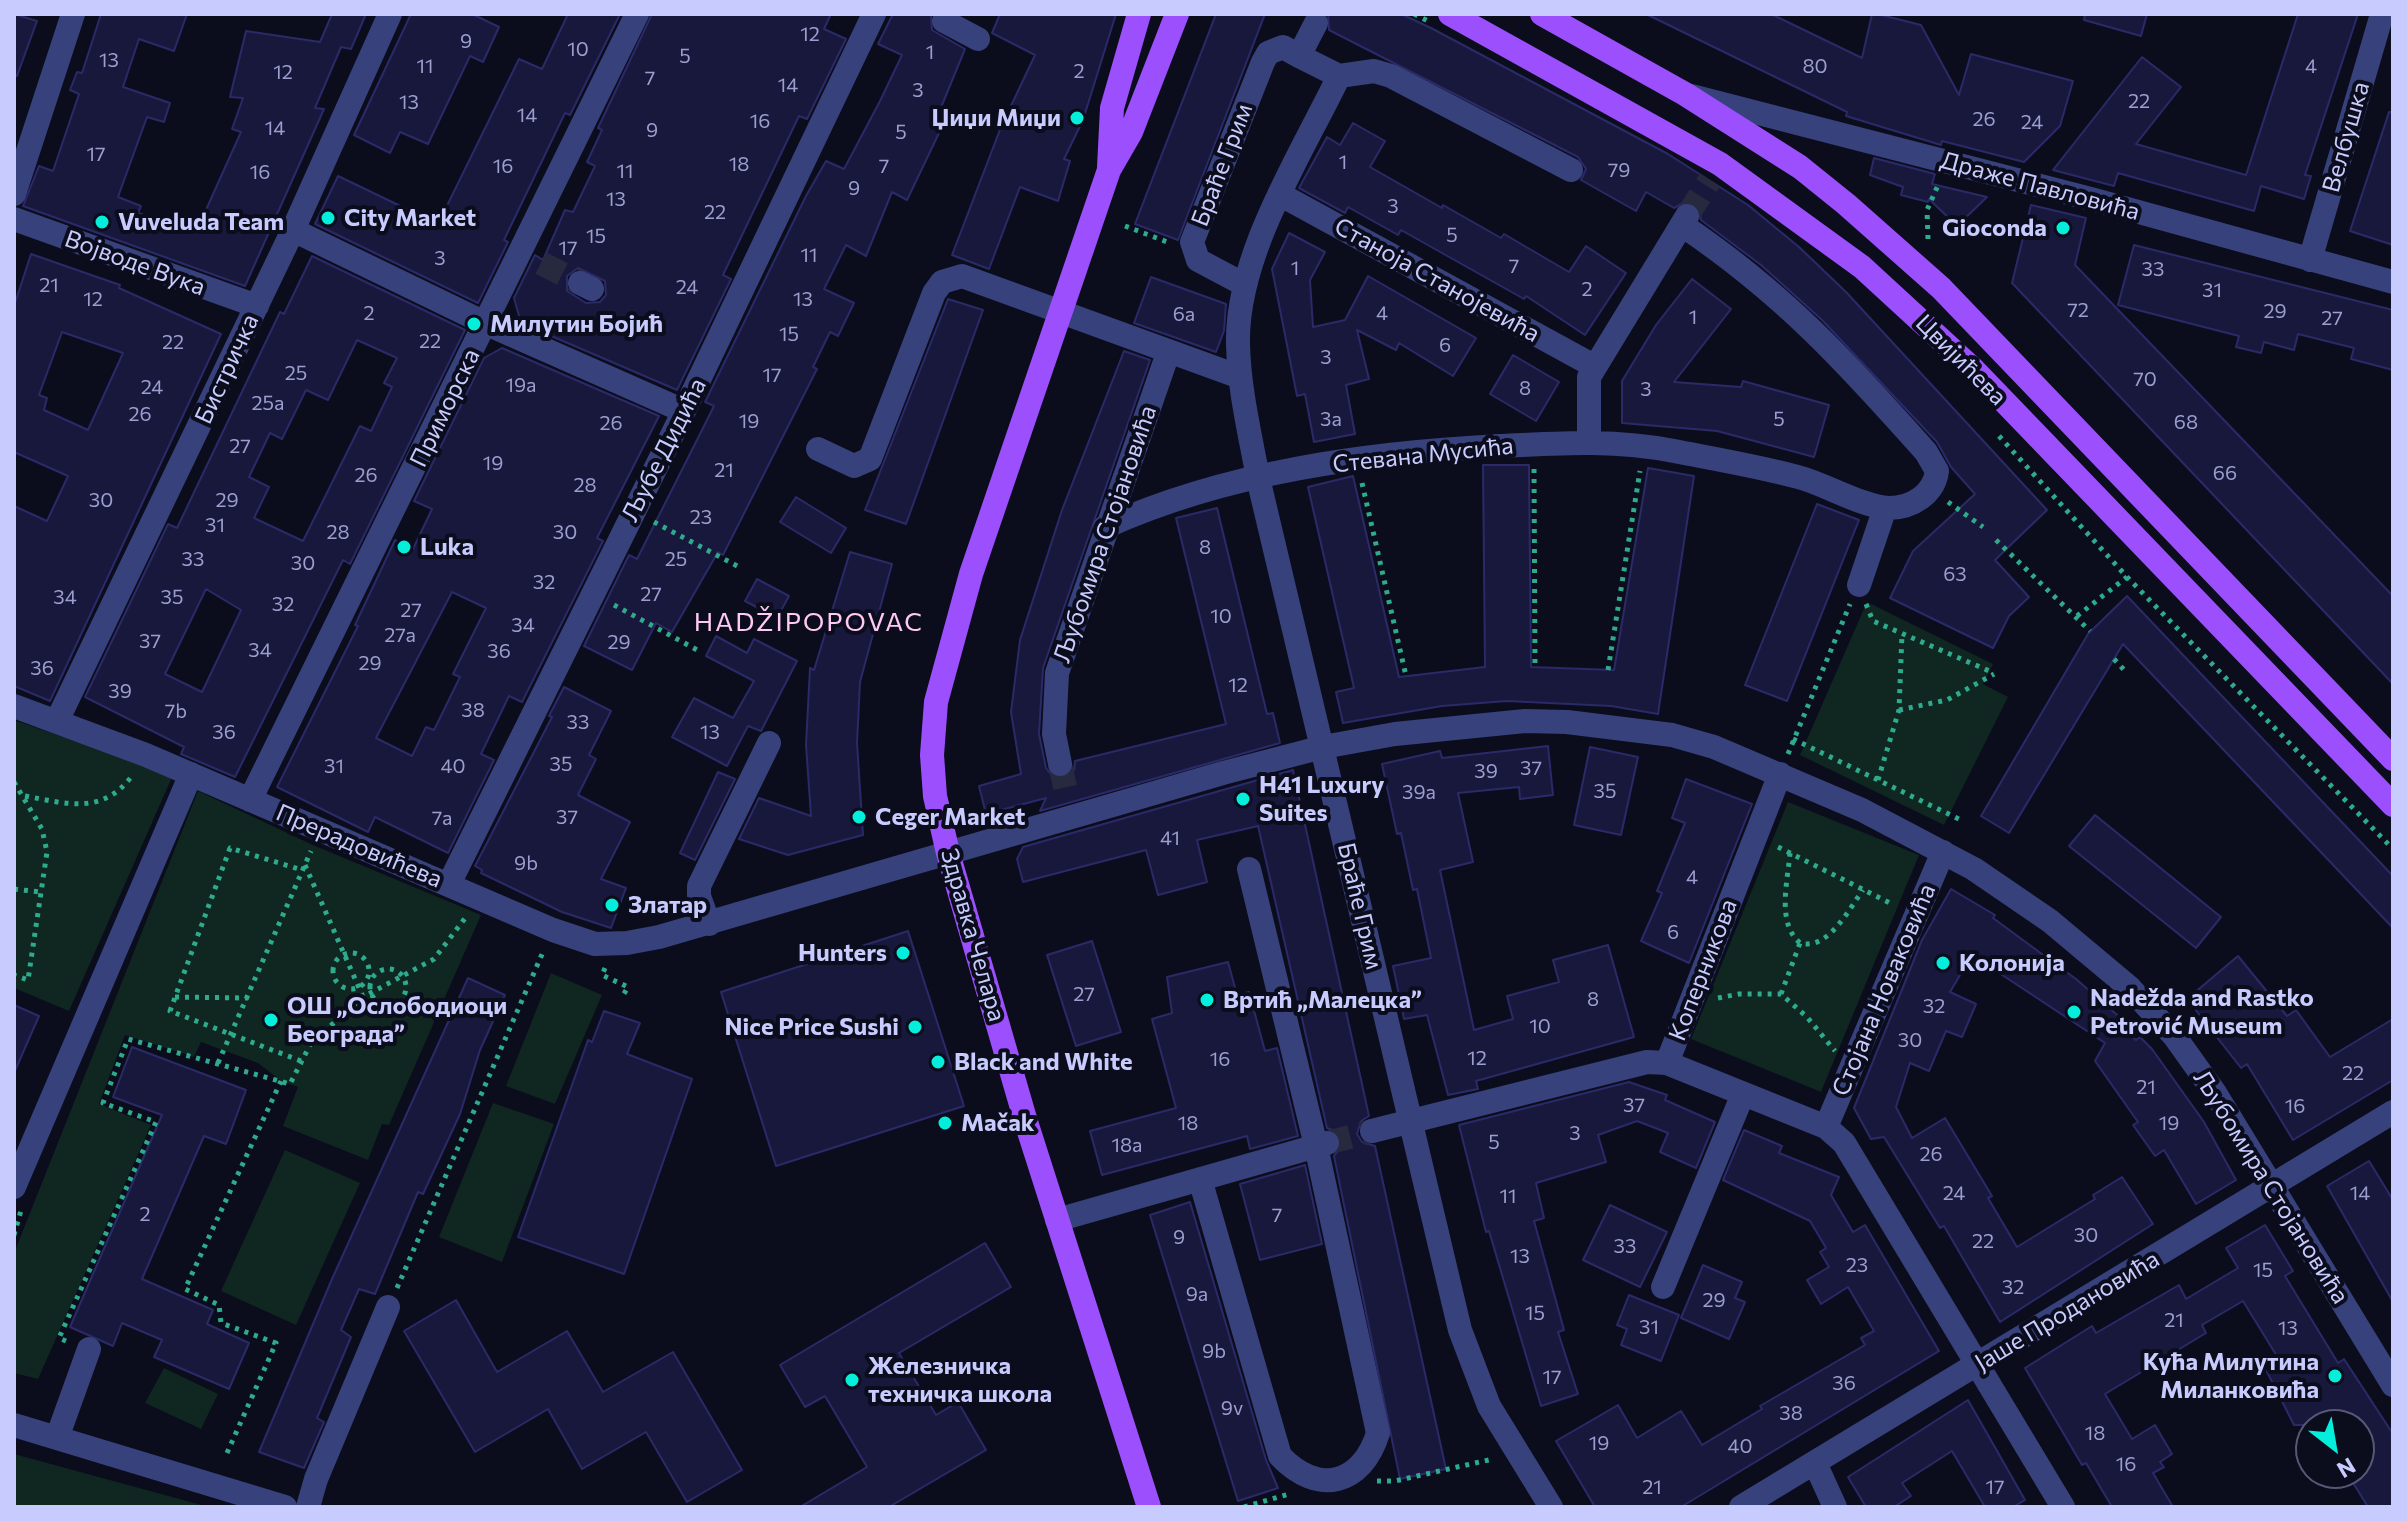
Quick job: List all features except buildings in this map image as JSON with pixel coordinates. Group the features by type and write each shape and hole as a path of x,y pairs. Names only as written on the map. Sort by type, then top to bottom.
{"main road":[{"name":"Здравка Челара","path":"1109,170 1112,108 1139,14"},
{"name":"Здравка Челара","path":"1149,1507 1057,1220 948,853 934,782 936,702 971,574 1109,170 1131,132 1177,14"},
{"name":"Цвијићева","path":"1542,14 1685,94 1800,167 1941,288 2389,747"},
{"name":"Цвијићева","path":"1445,21 1822,234 1904,303 2153,555 2393,805"}],"street":[{"path":"14,194 73,14"},
{"name":"Бистричка","path":"57,721 293,230 390,14"},
{"name":"Приморска","path":"250,800 487,324 531,258 637,14"},
{"name":"Љубе Дидића","path":"449,884 632,510 684,411 874,14"},
{"name":"Велбушка","path":"2310,260 2382,14"},
{"path":"944,21 978,39"},
{"path":"1316,23 1299,56 1339,76 1374,71 1391,76 1571,170"},
{"name":"Браће Грим","path":"1245,285 1207,267 1194,252 1192,242 1268,53 1283,47 1299,56"},
{"name":"Браће Грим","path":"1339,76 1281,195 1245,285 1238,342 1240,377 1258,478 1468,1357 1489,1406 1551,1507"},
{"name":"Драже Павловића","path":"1685,94 2095,200 2393,282"},
{"name":"Станоја Станојевића","path":"1281,195 1594,366"},
{"name":"Војводе Вука","path":"14,219 257,306"},
{"path":"1589,441 1586,389 1594,366 1685,220 1789,305 1936,466 1934,484 1924,496 1907,506 1885,508 1859,585"},
{"path":"293,230 487,324 684,411"},
{"path":"818,449 854,466 870,459 934,293 942,282 962,276 1240,377"},
{"name":"Љубомира Стојановића","path":"1060,764 1054,734 1057,673 1105,527 1168,353"},
{"name":"Стевана Мусића","path":"1105,527 1156,504 1258,478 1356,459 1589,441 1644,446 1799,477 1885,508"},
{"name":"Прерадовићева","path":"14,706 191,774 553,930 595,944 613,945 709,924 948,853"},
{"name":"Љубомира Стојановића","path":"948,853 1070,806 1323,747 1485,723 1567,722 1672,735 1714,747 1862,810 1996,882 2050,921 2130,988 2196,1064 2393,1385"},
{"path":"709,924 699,896 699,886 769,743"},
{"path":"14,1187 191,774"},
{"name":"Коперникова","path":"1372,1131 1647,1062 1667,1063 1780,774"},
{"name":"Стојана Новаковића","path":"1826,1127 1943,852"},
{"path":"1200,1179 1280,1456 1295,1472 1315,1480 1337,1480 1357,1470 1372,1454 1378,1433 1321,1145 1249,869"},
{"name":"Стојана Новаковића","path":"1667,1063 1826,1127 1844,1143 2063,1507"},
{"path":"1663,1287 1743,1094"},
{"name":"Јаше Продановића","path":"1741,1507 2393,1112"},
{"path":"1057,1220 1321,1145"},
{"path":"308,1507 316,1479 388,1307"},
{"path":"57,1438 89,1349"},
{"path":"14,1425 237,1500 285,1507"},
{"path":"1815,1463 1835,1507"}],"path":[{"path":"1414,14 1445,21"},
{"path":"1928,239 1927,210 1944,170"},
{"path":"1125,226 1194,252"},
{"path":"1994,430 2127,577 2393,849"},
{"path":"1533,444 1535,667"},
{"path":"1608,670 1644,446"},
{"path":"1356,459 1406,676"},
{"path":"1924,496 1954,504 1983,527"},
{"path":"632,510 741,568"},
{"path":"1996,540 2090,631"},
{"path":"2077,616 2153,555"},
{"path":"1859,585 1873,621 1994,673 1947,700 1899,710"},
{"path":"1780,774 1859,585"},
{"path":"592,594 701,652"},
{"path":"1878,780 1899,710 1902,634"},
{"path":"2114,659 2126,672"},
{"path":"1793,739 1961,820"},
{"path":"25,796 65,803 102,803 122,789 142,764"},
{"path":"14,782 42,829 47,852 28,980 14,975"},
{"path":"218,1063 233,1035 319,831"},
{"path":"1756,835 1915,915"},
{"path":"301,1061 170,1011 230,848 304,868 363,997"},
{"path":"1790,853 1785,910 1789,929 1800,943 1815,944 1826,937 1863,890"},
{"path":"14,889 40,892"},
{"path":"89,1349 59,1338 156,1122 103,1103 128,1039 290,1084 311,1043 363,997 434,959 471,911"},
{"path":"388,1307 553,930"},
{"path":"1781,994 1800,943"},
{"path":"356,952 369,964 369,976 359,987 344,988 335,980 333,968 344,954 356,952"},
{"path":"608,962 602,975 628,987 622,997"},
{"path":"392,969 403,976 406,993 398,1003 381,1004 371,993 371,979 380,970 392,969"},
{"path":"1688,1013 1716,999 1739,994 1781,994 1807,1017 1850,1071"},
{"path":"175,997 248,998"},
{"path":"227,1453 276,1343 221,1323 219,1305 185,1289 281,1081"}],"green space":[{"path":"1867,602 1993,664 1983,684 2008,697 1944,825 1800,755"},
{"path":"14,720 173,775 69,1011 14,988"},
{"path":"198,791 313,845 481,915 389,1125 382,1124 368,1160 283,1126 298,1087 281,1081 258,1063 201,1042 194,1057 125,1035 99,1104 151,1125 38,1379 14,1373 14,1253"},
{"path":"1788,802 1919,855 1821,1092 1691,1039"},
{"path":"551,973 602,995 555,1104 506,1086"},
{"path":"493,1103 554,1124 502,1262 439,1237"},
{"path":"285,1150 360,1183 296,1325 221,1291"},
{"path":"164,1368 218,1394 201,1429 145,1403"},
{"path":"14,1454 209,1507 14,1507"}],"tunnel":[{"path":"1687,216 1710,180"},
{"path":"541,263 580,283"},
{"path":"1060,764 1067,796"},
{"path":"1327,1143 1372,1131"}],"place":[{"name":"Џиџи Миџи","path":"1077,118"},
{"name":"City Market","path":"328,218"},
{"name":"Vuveluda Team","path":"102,222"},
{"name":"Gioconda","path":"2063,228"},
{"name":"Милутин Бојић","path":"474,324"},
{"name":"Luka","path":"404,547"},
{"name":"H41 Luxury Suites","path":"1243,799"},
{"name":"Ceger Market","path":"859,817"},
{"name":"Златар","path":"612,905"},
{"name":"Hunters","path":"903,953"},
{"name":"Колонија","path":"1943,963"},
{"name":"Вртић „Малецка”","path":"1207,1000"},
{"name":"Nadežda and Rastko Petrović Museum","path":"2074,1012"},
{"name":"ОШ „Ослободиоци Београда”","path":"271,1020"},
{"name":"Nice Price Sushi","path":"915,1027"},
{"name":"Black and White","path":"938,1062"},
{"name":"Mačak","path":"945,1123"},
{"name":"Кућа Милутина Миланковића","path":"2335,1376"},
{"name":"Железничка техничка школа","path":"852,1380"}],"district":[{"name":"HADŽIPOPOVAC","path":"809,622"}]}
